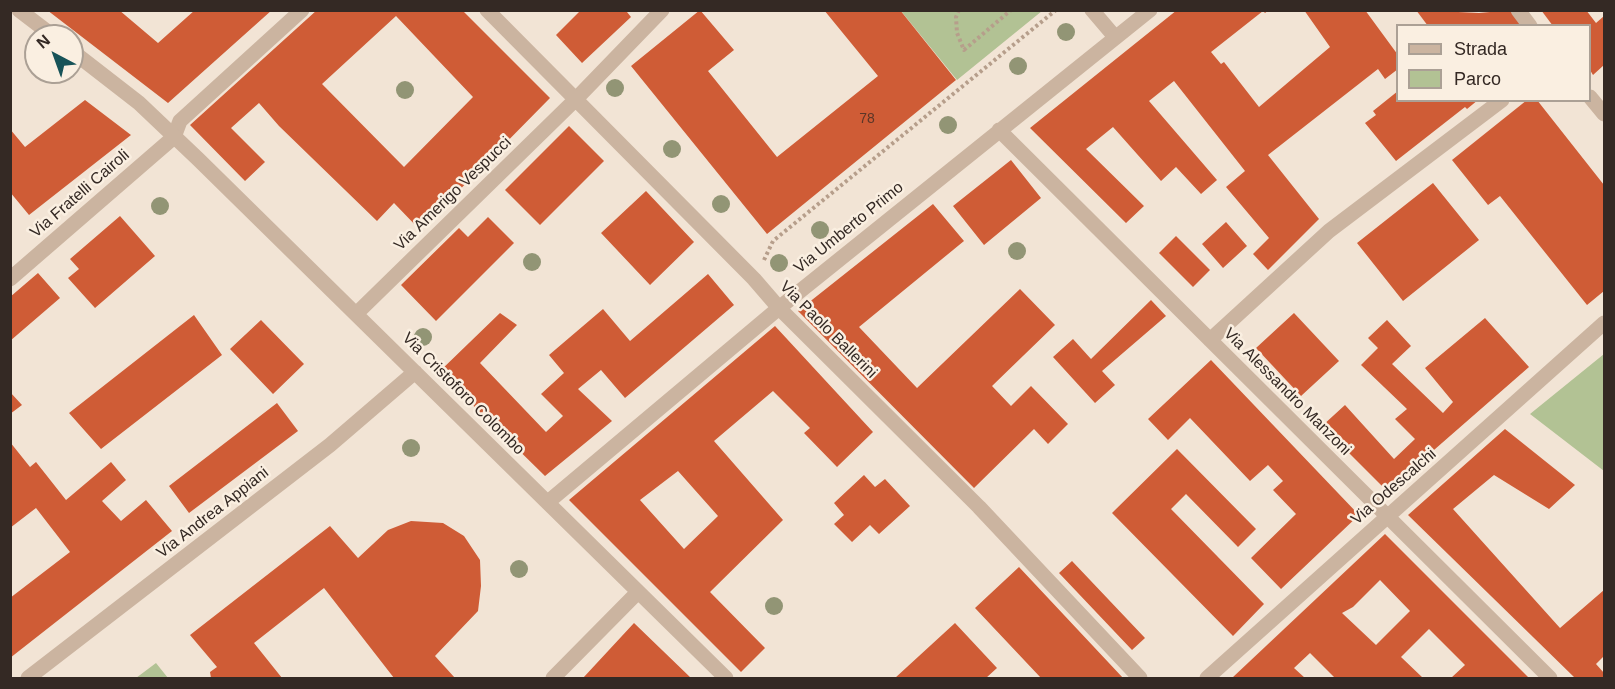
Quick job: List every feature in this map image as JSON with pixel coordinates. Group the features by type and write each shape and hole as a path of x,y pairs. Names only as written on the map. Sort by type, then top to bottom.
{"street":[{"path":"20,10 37,24"},
{"name":"Via Fratelli Cairoli","path":"10,279 174,137 180,121 302,10"},
{"name":"Via Paolo Ballerini","path":"487,10 754,279 779,308 979,507 1140,678"},
{"name":"Via Amerigo Vespucci","path":"356,314 575,100 662,10"},
{"path":"1092,10 1115,37"},
{"name":"Via Umberto Primo","path":"548,502 779,308 1150,10"},
{"path":"1518,10 1528,24"},
{"name":"Via Cristoforo Colombo","path":"84,60 139,103 726,678"},
{"path":"1591,98 1605,114"},
{"path":"1210,340 1329,231 1499,102"},
{"name":"Via Alessandro Manzoni","path":"999,130 1550,678"},
{"name":"Via Odescalchi","path":"1207,678 1605,323"},
{"name":"Via Andrea Appiani","path":"28,678 330,445 415,372"},
{"path":"552,678 638,592"}],"path":[{"path":"959,10 956,17 957,33 964,50 1011,10"},
{"path":"754,279 773,241 1056,10"}],"green space":[{"path":"901,11 1042,11 957,80"},
{"path":"1604,354 1604,471 1530,414"},
{"path":"156,663 168,678 136,678"}],"building":[{"path":"47,10 119,10 158,43 195,10 272,10 168,103 84,38 84,24 65,24"},
{"path":"317,10 462,10 550,98 420,230 394,203 377,221 279,126 259,103 231,128 265,162 245,181 190,125","holes":["396,16 473,97 404,167 322,84"]},
{"path":"581,10 629,10 627,12 631,17 582,63 556,35"},
{"path":"700,10 734,50 708,71 777,157 878,76 824,10 900,10 956,80 767,234 631,66"},
{"path":"1177,10 1269,10 1265,13 1263,11 1211,52 1221,64 1224,62 1259,107 1330,47 1304,10 1365,10 1396,52 1396,71 1385,79 1378,69 1268,155 1319,219 1268,270 1253,254 1269,238 1226,187 1245,171 1174,81 1149,101 1217,180 1201,194 1176,167 1161,181 1113,127 1086,149 1144,206 1126,223 1030,128"},
{"path":"1416,10 1479,13 1512,10 1522,24 1426,24"},
{"path":"1541,10 1586,10 1596,23 1604,16 1604,65 1593,75 1591,72 1591,24 1552,24"},
{"path":"1396,93 1396,102 1476,102 1467,109 1465,107 1396,161 1365,123 1376,115 1373,111"},
{"path":"85,100 131,135 29,215 10,192 10,129 25,147"},
{"path":"1524,102 1539,102 1604,185 1604,291 1587,305 1500,196 1488,205 1452,160"},
{"path":"569,126 604,161 540,225 505,190"},
{"path":"1011,160 1041,198 984,245 953,206"},
{"path":"1433,183 1479,240 1403,301 1357,243"},
{"path":"646,191 694,242 650,285 601,233"},
{"path":"933,204 964,241 859,327 917,388 1020,289 1055,325 992,386 1011,406 1031,386 1068,424 1048,444 1034,429 974,488 798,311"},
{"path":"120,216 155,256 95,308 68,278 79,269 70,259"},
{"path":"488,217 514,243 436,321 401,285 459,228 468,237"},
{"path":"1226,222 1247,246 1223,268 1202,244"},
{"path":"1176,236 1210,270 1193,287 1159,253"},
{"path":"38,273 60,298 10,341 10,297"},
{"path":"708,274 734,305 625,398 601,370 578,389 612,421 545,476 439,372 500,313 517,325 480,363 546,432 563,416 541,394 564,373 549,355 603,309 630,341"},
{"path":"1151,300 1166,316 1102,371 1115,385 1095,403 1053,357 1073,339 1091,359"},
{"path":"1294,313 1339,361 1301,396 1256,348"},
{"path":"194,315 222,355 101,449 69,413"},
{"path":"1485,318 1529,367 1387,491 1322,426 1345,405 1394,459 1415,439 1395,419 1407,409 1361,365 1378,348 1368,338 1387,320 1411,346 1392,364 1443,413 1453,402 1425,368"},
{"path":"261,320 304,364 273,394 230,349"},
{"path":"775,326 873,432 837,467 804,433 810,428 773,391 714,441 783,520 710,592 765,648 741,672 569,500","holes":["678,471 718,516 684,549 640,500"]},
{"path":"1211,360 1359,515 1281,589 1251,558 1296,514 1273,490 1283,481 1268,465 1250,481 1190,418 1168,440 1148,419"},
{"path":"10,392 22,405 10,414"},
{"path":"277,403 298,431 189,513 169,486"},
{"path":"1505,429 1575,485 1549,509 1494,475 1453,509 1560,628 1604,590 1604,656 1596,664 1604,673 1604,678 1575,678 1408,515"},
{"path":"10,442 30,467 36,462 66,500 111,462 126,480 102,501 121,521 146,500 172,531 10,658 10,598 70,552 36,508 10,528"},
{"path":"1177,449 1256,529 1238,547 1186,494 1171,509 1264,604 1233,636 1112,513"},
{"path":"864,475 875,487 885,479 910,506 879,534 870,525 852,542 834,524 844,515 834,503"},
{"path":"411,521 443,523 464,536 480,560 481,586 478,611 435,656 455,678 394,678 324,588 254,643 282,678 211,678 210,672 217,667 190,635 330,526 358,558 388,530"},
{"path":"1385,534 1529,678 1451,678 1465,665 1429,629 1401,657 1423,678 1335,678 1310,653 1294,668 1305,678 1232,678","holes":["1380,580 1410,611 1376,645 1342,613 1353,607"]},
{"path":"1072,561 1145,638 1132,650 1059,573"},
{"path":"1019,567 1123,678 1041,678 975,608"},
{"path":"634,623 691,678 583,678"},
{"path":"955,623 997,668 986,678 895,678"}]}
